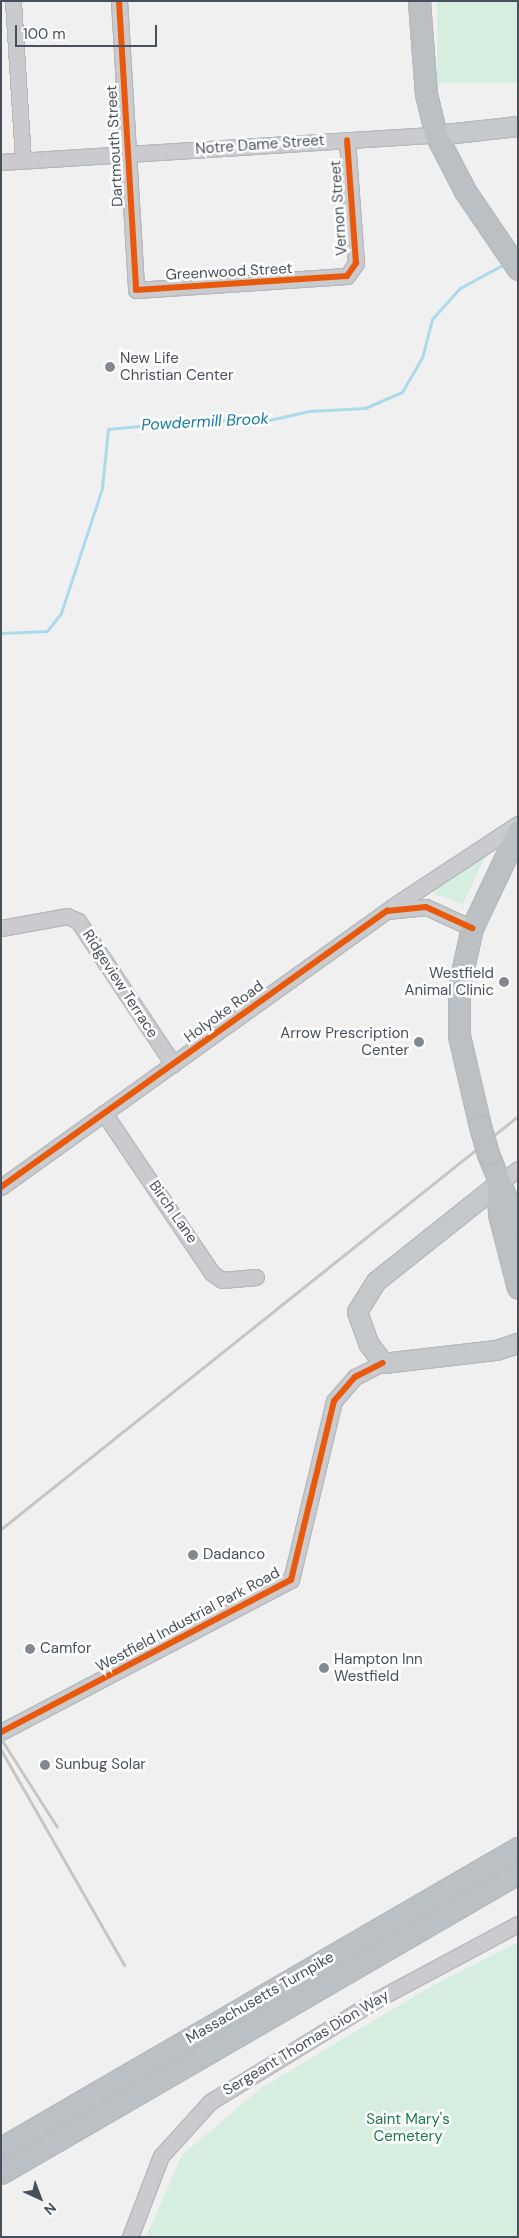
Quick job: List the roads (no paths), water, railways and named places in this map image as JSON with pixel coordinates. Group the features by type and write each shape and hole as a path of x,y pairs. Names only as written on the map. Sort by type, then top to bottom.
{"highway":[{"path":"419,1 426,94 436,135 465,191 518,269"},
{"path":"518,831 472,928 459,986 459,1036 480,1126 498,1184 518,1227"},
{"path":"498,1184 499,1214 518,1288"},
{"name":"Massachusetts Turnpike","path":"1,2148 518,1848"},
{"name":"Massachusetts Turnpike","path":"1,2173 518,1873"},
{"path":"471,1900 518,1878"}],"main road":[{"name":"Notre Dame Street","path":"436,135 518,126"},
{"path":"498,1184 364,1293 357,1312 368,1344 383,1363 496,1350 518,1343"},
{"path":"496,1350 518,1352"}],"street":[{"path":"13,1 23,160"},
{"name":"Dartmouth Street","path":"119,1 136,290"},
{"name":"Notre Dame Street","path":"1,162 436,135"},
{"name":"Vernon Street","path":"347,140 356,258 351,273"},
{"name":"Greenwood Street","path":"136,290 337,279 351,273"},
{"path":"387,911 518,824"},
{"name":"Holyoke Road","path":"1,1187 387,911 426,907 472,928"},
{"name":"Ridgeview Terrace","path":"1,928 66,916 78,921 173,1064"},
{"name":"Birch Lane","path":"104,1114 212,1273 222,1280 256,1277"},
{"path":"498,1184 518,1169"},
{"name":"Westfield Industrial Park Road","path":"1,1732 291,1580 334,1401 346,1384 364,1370 383,1363"},
{"name":"Sergeant Thomas Dion Way","path":"130,2237 162,2156 210,2102 376,2000 518,1924"}],"waterway":[{"name":"Powdermill Brook","path":"1,633 47,631 61,613 102,488 108,429 203,420 265,421 309,411 365,408 402,392 422,358 432,319 460,288 506,263"}],"railway":[{"path":"1,1529 518,1116"},
{"path":"1,1739 57,1827"},
{"path":"1,1750 124,1965"}],"place":[{"name":"New Life Christian Center","path":"110,367"},
{"name":"Westfield Animal Clinic","path":"504,982"},
{"name":"Arrow Prescription Center","path":"419,1042"},
{"name":"Dadanco","path":"193,1555"},
{"name":"Camfor","path":"30,1649"},
{"name":"Hampton Inn Westfield","path":"324,1668"},
{"name":"Sunbug Solar","path":"45,1765"}],"park label":[{"name":"Saint Mary's Cemetery","path":"408,2128"}]}
